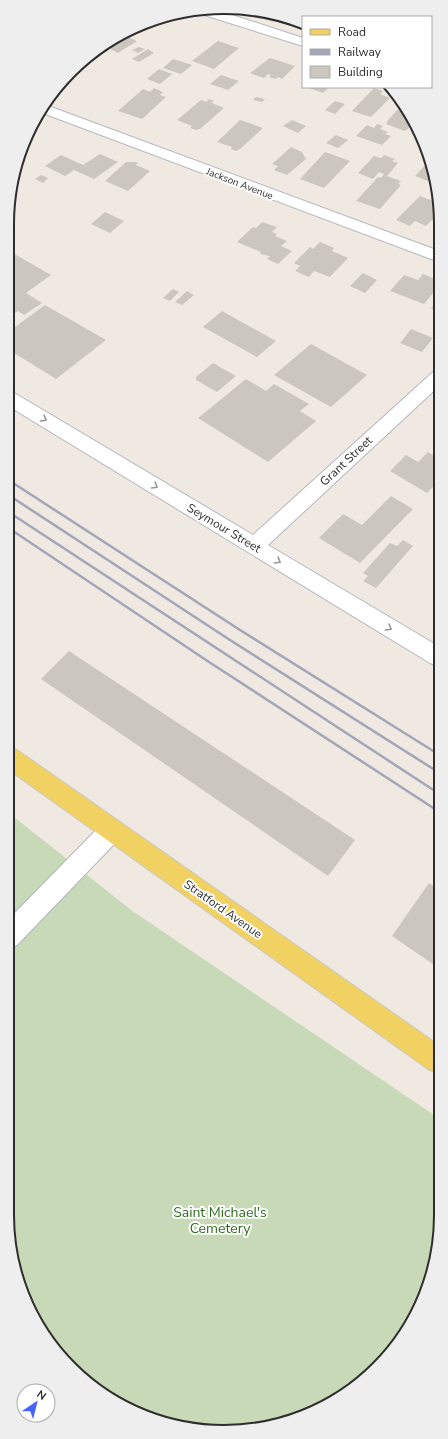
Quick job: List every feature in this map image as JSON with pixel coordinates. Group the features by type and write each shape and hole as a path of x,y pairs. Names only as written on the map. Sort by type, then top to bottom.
{"main road":[{"name":"Stratford Avenue","path":"14,761 434,1058"}],"street":[{"path":"218,14 284,30 302,41"},
{"name":"Jackson Avenue","path":"47,110 434,255"},
{"name":"Grant Street","path":"254,546 434,381"},
{"name":"Seymour Street","path":"14,400 434,655"},
{"path":"14,931 112,830"}],"green space":[{"name":"Saint Michael's Cemetery","path":"14,817 131,910 434,1115 434,1229 427,1269 423,1283 412,1308 399,1332 391,1343 352,1382 329,1397 292,1414 265,1421 238,1425 210,1425 170,1418 156,1414 131,1403 107,1390 96,1382 57,1343 42,1320 25,1283 18,1256 14,1229"}],"building":[{"path":"128,37 137,41 118,53 109,48"},
{"path":"218,41 239,48 214,69 192,61"},
{"path":"139,47 145,49 138,53 132,50"},
{"path":"148,49 154,53 139,62 132,59"},
{"path":"270,58 295,66 282,79 278,77 276,79 269,77 271,75 268,74 264,78 250,73"},
{"path":"173,59 192,65 181,74 163,68"},
{"path":"159,69 172,74 160,84 147,79"},
{"path":"221,75 239,81 228,90 210,84"},
{"path":"154,88 163,92 160,95 166,97 142,119 118,111 143,89 150,92"},
{"path":"309,88 328,88 323,93"},
{"path":"374,88 383,91 380,94 390,98 371,117 352,111"},
{"path":"256,97 265,99 262,102 253,100"},
{"path":"209,99 214,101 212,103 224,108 200,129 196,130 190,128 192,126 177,120 201,100 206,102"},
{"path":"335,101 345,104 335,114 325,110"},
{"path":"399,108 410,127 405,131 386,124"},
{"path":"240,120 263,128 236,151 231,149 232,147 217,142"},
{"path":"292,120 306,126 298,133 283,126"},
{"path":"377,124 383,126 380,129 388,132 385,134 391,136 382,145 356,136 367,125 374,128"},
{"path":"336,135 348,140 338,148 326,143"},
{"path":"291,147 302,152 306,159 287,175 274,170 278,166 272,164"},
{"path":"325,152 350,161 324,188 300,179"},
{"path":"100,154 118,162 94,179 74,170 65,176 45,166 61,155 83,165"},
{"path":"384,155 395,159 392,161 398,163 387,176 401,181 398,184 401,185 380,209 356,201 378,177 381,178 384,174 379,172 373,179 358,173 374,156 381,158"},
{"path":"126,162 138,163 136,165 150,171 128,191 105,181"},
{"path":"425,165 430,182 415,176"},
{"path":"41,175 48,178 43,183 35,179"},
{"path":"420,196 433,201 434,218 426,226 415,221 410,226 396,220"},
{"path":"105,212 124,221 110,233 91,224"},
{"path":"262,222 277,227 272,232 277,234 275,236 287,241 281,246 292,251 278,264 267,259 270,256 260,254 261,252 237,242 253,227 256,228"},
{"path":"320,242 334,248 332,251 348,258 330,277 314,271 309,277 295,271 300,266 294,263 310,247 313,249"},
{"path":"14,254 51,275 26,293 42,303 24,315 18,311 14,314"},
{"path":"363,273 377,280 365,293 350,286"},
{"path":"423,274 434,279 434,292 424,304 390,291 404,275 418,280"},
{"path":"173,289 179,292 170,301 163,298"},
{"path":"187,291 194,295 182,305 175,302"},
{"path":"45,305 106,340 56,379 14,353 14,328"},
{"path":"222,311 276,341 257,357 203,327"},
{"path":"411,329 433,338 422,352 400,343"},
{"path":"311,344 367,375 331,407 274,375"},
{"path":"213,363 236,376 217,392 196,380 196,377"},
{"path":"246,379 266,391 274,384 309,404 300,411 316,421 268,462 198,418"},
{"path":"428,452 434,456 434,486 427,493 390,471 406,455 418,462"},
{"path":"391,496 413,509 360,563 319,538 343,514 362,525"},
{"path":"403,540 413,546 376,588 363,581 368,576 363,573 390,543 397,546"},
{"path":"69,651 355,840 328,876 41,679"},
{"path":"429,883 434,886 434,965 392,936"}],"railway":[{"path":"14,484 240,630 434,751"},
{"path":"14,499 230,640 434,769"},
{"path":"14,516 434,790"},
{"path":"14,532 209,662 434,808"}]}
